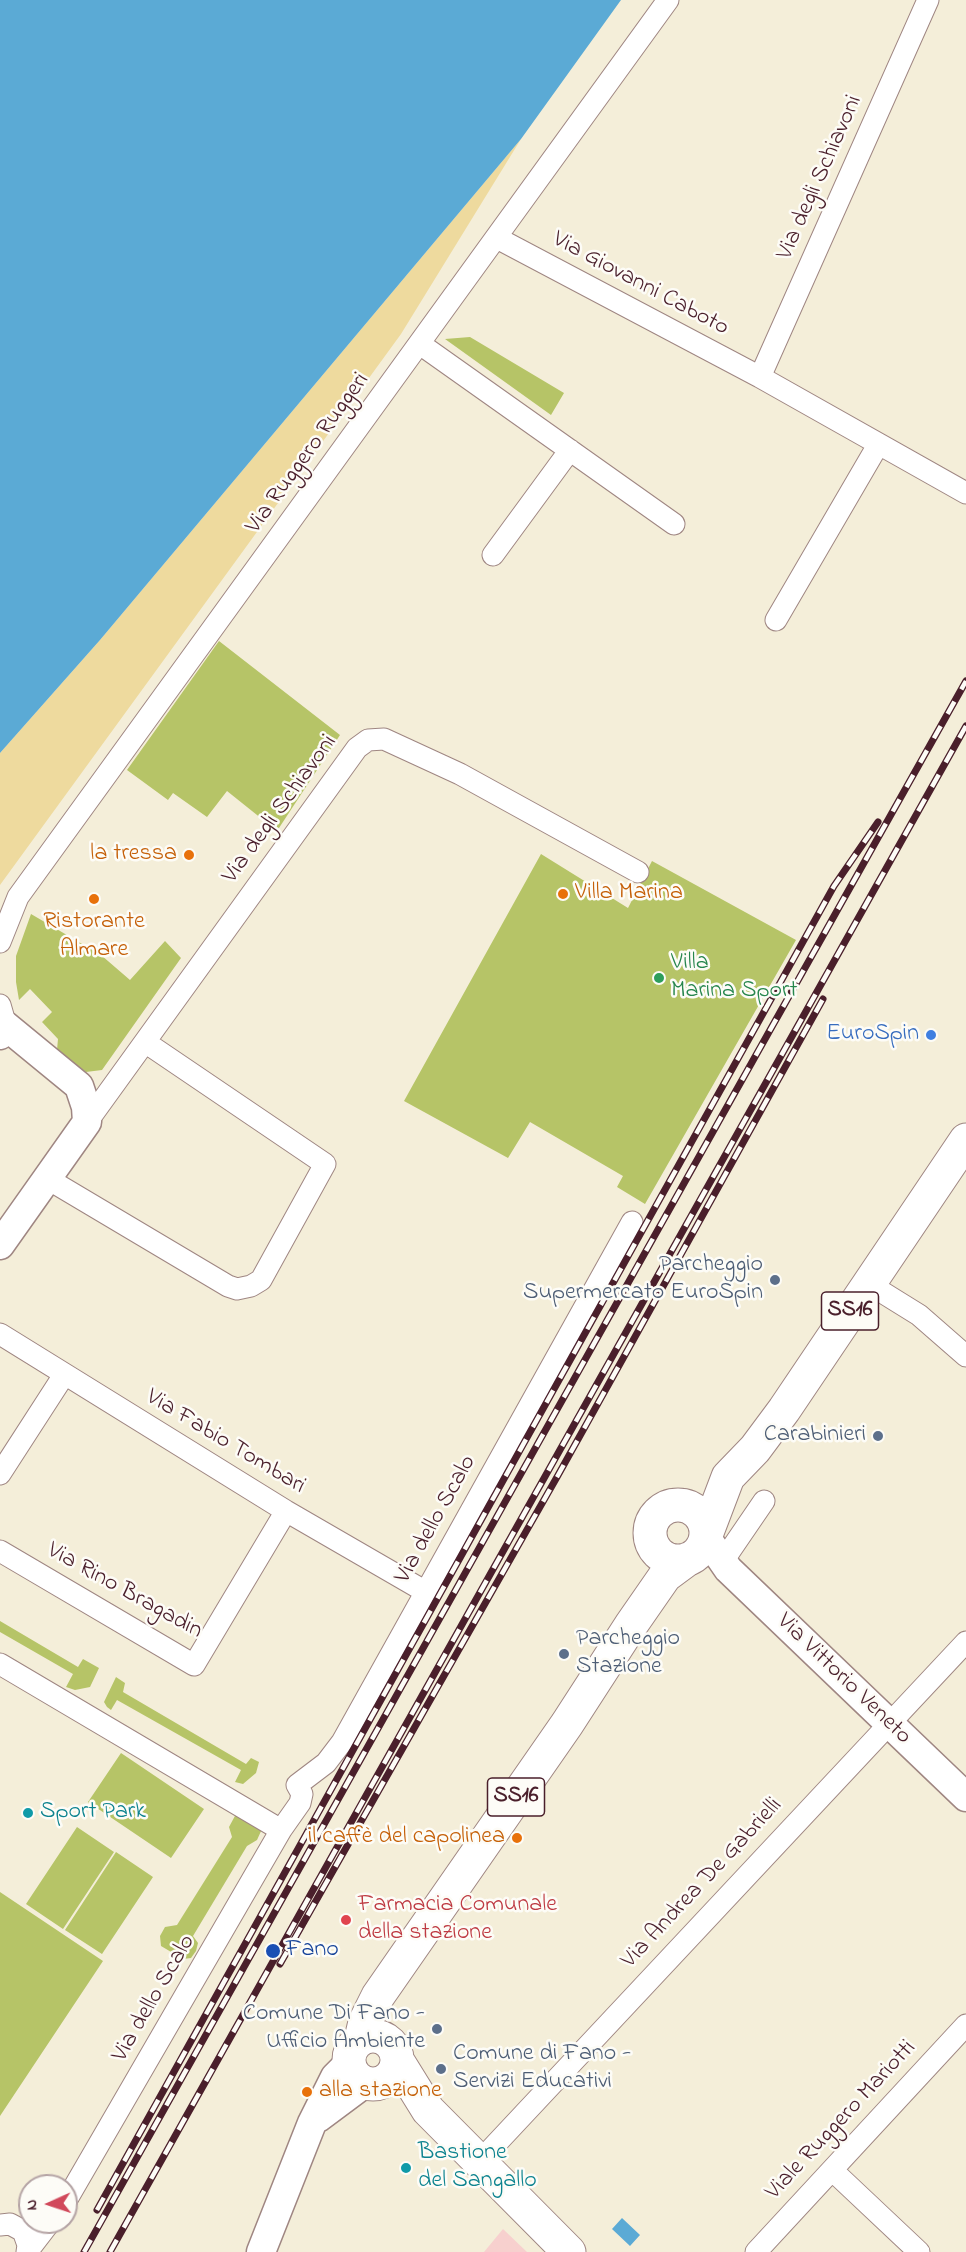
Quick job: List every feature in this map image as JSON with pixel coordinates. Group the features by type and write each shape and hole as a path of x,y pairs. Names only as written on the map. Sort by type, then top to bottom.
{"main road":[{"name":"SS16","path":"631,1625 654,1546 650,1530 656,1516 669,1506 682,1504 691,1494 728,1477 755,1449 784,1410 966,1140"},
{"name":"SS16","path":"374,2063 369,2013 567,1724 665,1576 704,1549 728,1477"},
{"path":"654,1546 658,1552 672,1560 704,1549 706,1527 698,1513 682,1504"},
{"path":"374,2063 428,2110 569,2252"}],"street":[{"name":"Via Ruggero Ruggeri","path":"0,942 18,897 668,0"},
{"name":"Via degli Schiavoni","path":"760,377 928,0"},
{"name":"Via Giovanni Caboto","path":"497,238 760,377 966,493"},
{"path":"420,344 674,524"},
{"path":"776,620 878,445"},
{"path":"493,555 570,450"},
{"name":"Via degli Schiavoni","path":"87,1122 357,748 368,740 384,739 447,768 638,872"},
{"path":"0,1245 87,1122 86,1107 79,1086 2,1022"},
{"path":"48,1179 237,1289 251,1286 261,1280 325,1164 145,1042"},
{"name":"Via dello Scalo","path":"78,2180 281,1830 300,1803 302,1794 297,1785 326,1763 342,1742 632,1222"},
{"path":"869,1284 920,1315 966,1356"},
{"name":"Via Fabio Tombari","path":"0,1334 286,1511 426,1592"},
{"path":"0,1474 64,1375"},
{"path":"704,1549 764,1502"},
{"name":"Via Rino Bragadin","path":"0,1551 194,1665 286,1511"},
{"name":"Via Vittorio Veneto","path":"704,1549 728,1569 966,1797"},
{"name":"Via Andrea De Gabrielli","path":"479,2162 966,1641"},
{"path":"0,1664 281,1830"},
{"name":"Viale Ruggero Mariotti","path":"756,2252 966,2025"},
{"path":"261,2252 312,2123 334,2077 374,2063"},
{"path":"832,2170 919,2252"},
{"path":"3,2225 18,2219"},
{"path":"3,2225 23,2231 28,2245 27,2252"},
{"path":"27,2252 41,2234"}],"shaded area":[{"path":"503,2229 527,2252 484,2252"}],"green space":[{"path":"470,337 564,393 551,415 445,339"},
{"path":"219,641 340,735 277,831 227,791 207,817 173,793 168,800 127,770"},
{"path":"541,854 628,908 652,861 796,940 645,1204 617,1187 623,1176 530,1122 508,1158 404,1101"},
{"path":"31,914 101,955 130,980 165,941 181,958 102,1070 86,1072 57,1050 58,1039 42,1022 52,1012 30,989 19,1000 16,956"},
{"path":"0,1621 78,1667 83,1659 99,1668 90,1687 75,1690 66,1687 73,1674 0,1632"},
{"path":"116,1677 125,1683 123,1692 246,1764 251,1758 259,1762 256,1773 243,1784 235,1782 241,1770 117,1700 111,1710 104,1702"},
{"path":"121,1753 204,1809 171,1858 88,1802"},
{"path":"236,1814 262,1829 257,1840 247,1846 193,1936 198,1943 196,1951 191,1958 183,1959 161,1946 160,1936 165,1927 177,1925 232,1837 229,1827"},
{"path":"77,1827 114,1852 63,1929 26,1904"},
{"path":"116,1852 153,1877 102,1954 65,1930"},
{"path":"0,1892 103,1961 0,2116"}],"sand":[{"path":"521,139 401,334 0,885 0,753 100,640"}],"water":[{"path":"0,0 621,0 521,139 100,640 0,753"},
{"path":"622,2218 640,2235 630,2246 612,2229"}],"railway":[{"path":"84,2252 966,681"},
{"path":"110,2252 966,726"},
{"path":"97,2210 834,886 878,822"},
{"path":"280,1964 557,1477 823,999"}],"place":[{"name":"la tressa","path":"189,855"},
{"name":"Villa Marina","path":"563,894"},
{"name":"Ristorante Almare","path":"94,899"},
{"name":"Villa Marina Sport","path":"659,978"},
{"name":"EuroSpin","path":"931,1035"},
{"name":"Parcheggio Supermercato EuroSpin","path":"775,1280"},
{"name":"Carabinieri","path":"878,1436"},
{"name":"Parcheggio Stazione","path":"564,1654"},
{"name":"Sport Park","path":"28,1813"},
{"name":"il caffè del capolinea","path":"517,1838"},
{"name":"Farmacia Comunale della stazione","path":"346,1920"},
{"name":"Fano","path":"273,1951"},
{"name":"Comune Di Fano - Ufficio Ambiente","path":"437,2029"},
{"name":"Comune di Fano - Servizi Educativi","path":"441,2069"},
{"name":"alla stazione","path":"307,2092"},
{"name":"Bastione del Sangallo","path":"406,2168"}]}
